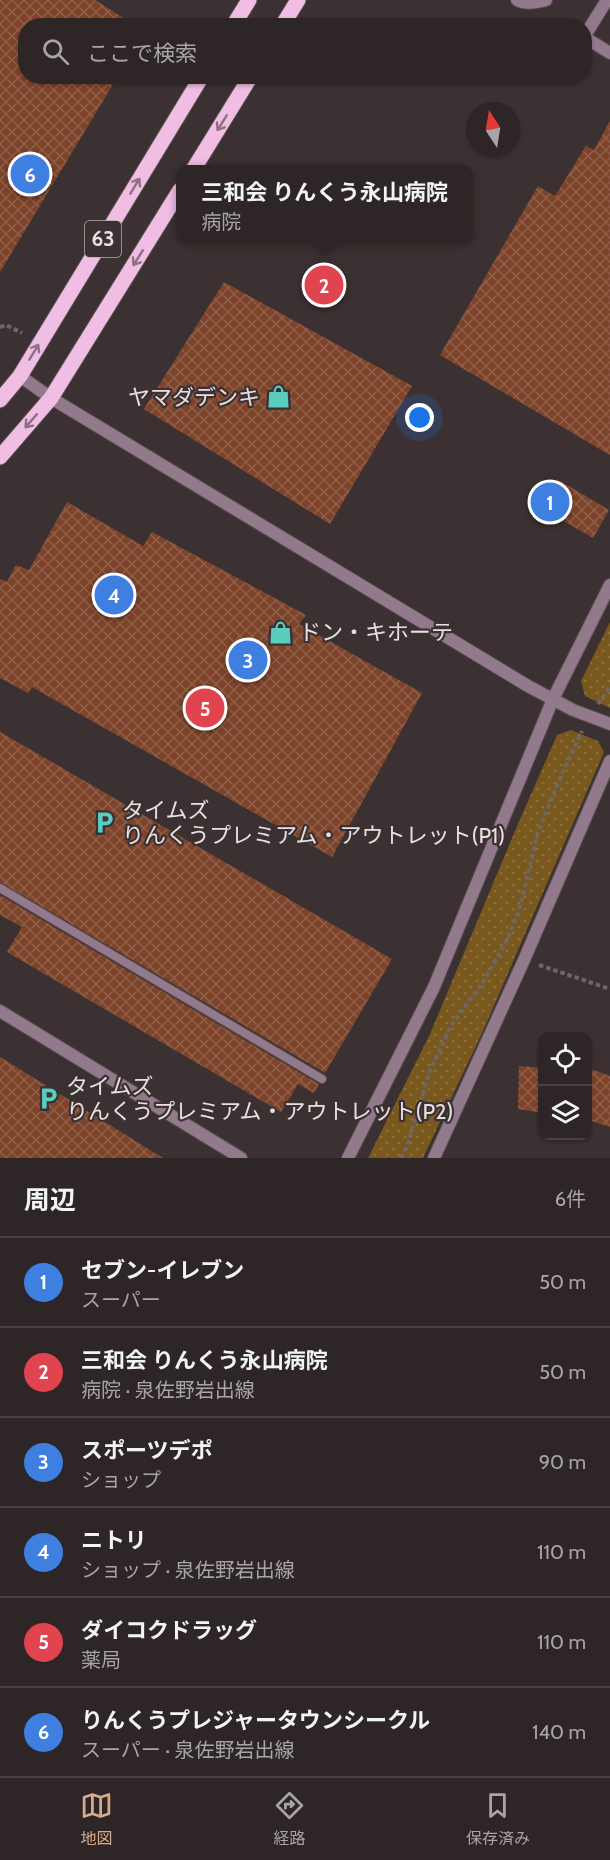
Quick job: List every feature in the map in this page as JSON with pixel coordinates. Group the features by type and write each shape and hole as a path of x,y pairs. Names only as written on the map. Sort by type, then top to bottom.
{"main road":[{"path":"238,18 249,0"},
{"path":"287,18 298,0"},
{"name":"63","path":"0,400 20,376 197,84"},
{"path":"196,165 246,84"},
{"name":"63","path":"0,457 51,398 176,196"}],"street":[{"path":"517,0 521,3 534,3 546,0"},
{"path":"592,25 607,0"},
{"path":"592,41 610,53"},
{"path":"20,376 51,398 518,680 573,710 610,724"},
{"path":"348,1158 434,987 553,699 610,585"},
{"path":"434,1158 524,960 610,760"},
{"path":"0,1011 241,1158"}],"lane":[{"path":"0,888 322,1079"}],"path":[{"path":"0,327 6,325 22,333"},
{"path":"596,707 610,687"},
{"path":"401,1158 407,1147 429,1073 451,1026 483,982 508,938 521,903 538,832 583,730"},
{"path":"524,960 610,989"}],"shaded area":[{"path":"610,622 610,708 585,696 581,681"},
{"path":"571,730 598,741 604,752 483,1031 423,1158 368,1158 430,1034 557,735"}],"building":[{"path":"0,0 95,0 123,18 18,18 18,84 113,84 0,272"},
{"path":"610,121 610,455 440,355 538,186 555,196 586,146 594,150"},
{"name":"ヤマダデンキ","path":"224,282 412,386 330,524 144,409"},
{"path":"557,479 609,510 593,538 540,507"},
{"path":"67,502 143,546 152,532 306,615 299,624 422,693 332,857 32,687 28,693 0,678 0,579 7,582 16,565 29,570"},
{"path":"0,732 392,959 325,1073 0,882"},
{"path":"0,895 319,1084 314,1093 298,1084 281,1112 7,952 22,927 0,915"},
{"name":"タイムズ りんくうプレミアム・アウトレット(P2)","path":"0,1057 163,1158 0,1158"},
{"path":"519,1066 538,1068 538,1112 518,1109"},
{"path":"592,1069 610,1076 610,1127 592,1121"}],"place":[{"name":"りんくうプレジャータウンシークル","path":"30,174"},
{"name":"三和会 りんくう永山病院","path":"324,285"},
{"name":"ヤマダデンキ","path":"278,397"},
{"name":"セブン-イレブン","path":"550,502"},
{"name":"ニトリ","path":"114,595"},
{"name":"ドン・キホーテ","path":"281,632"},
{"name":"スポーツデポ","path":"248,660"},
{"name":"ダイコクドラッグ","path":"205,708"},
{"name":"タイムズ りんくうプレミアム・アウトレット(P1)","path":"104,823"},
{"name":"タイムズ りんくうプレミアム・アウトレット(P2)","path":"48,1099"}]}
